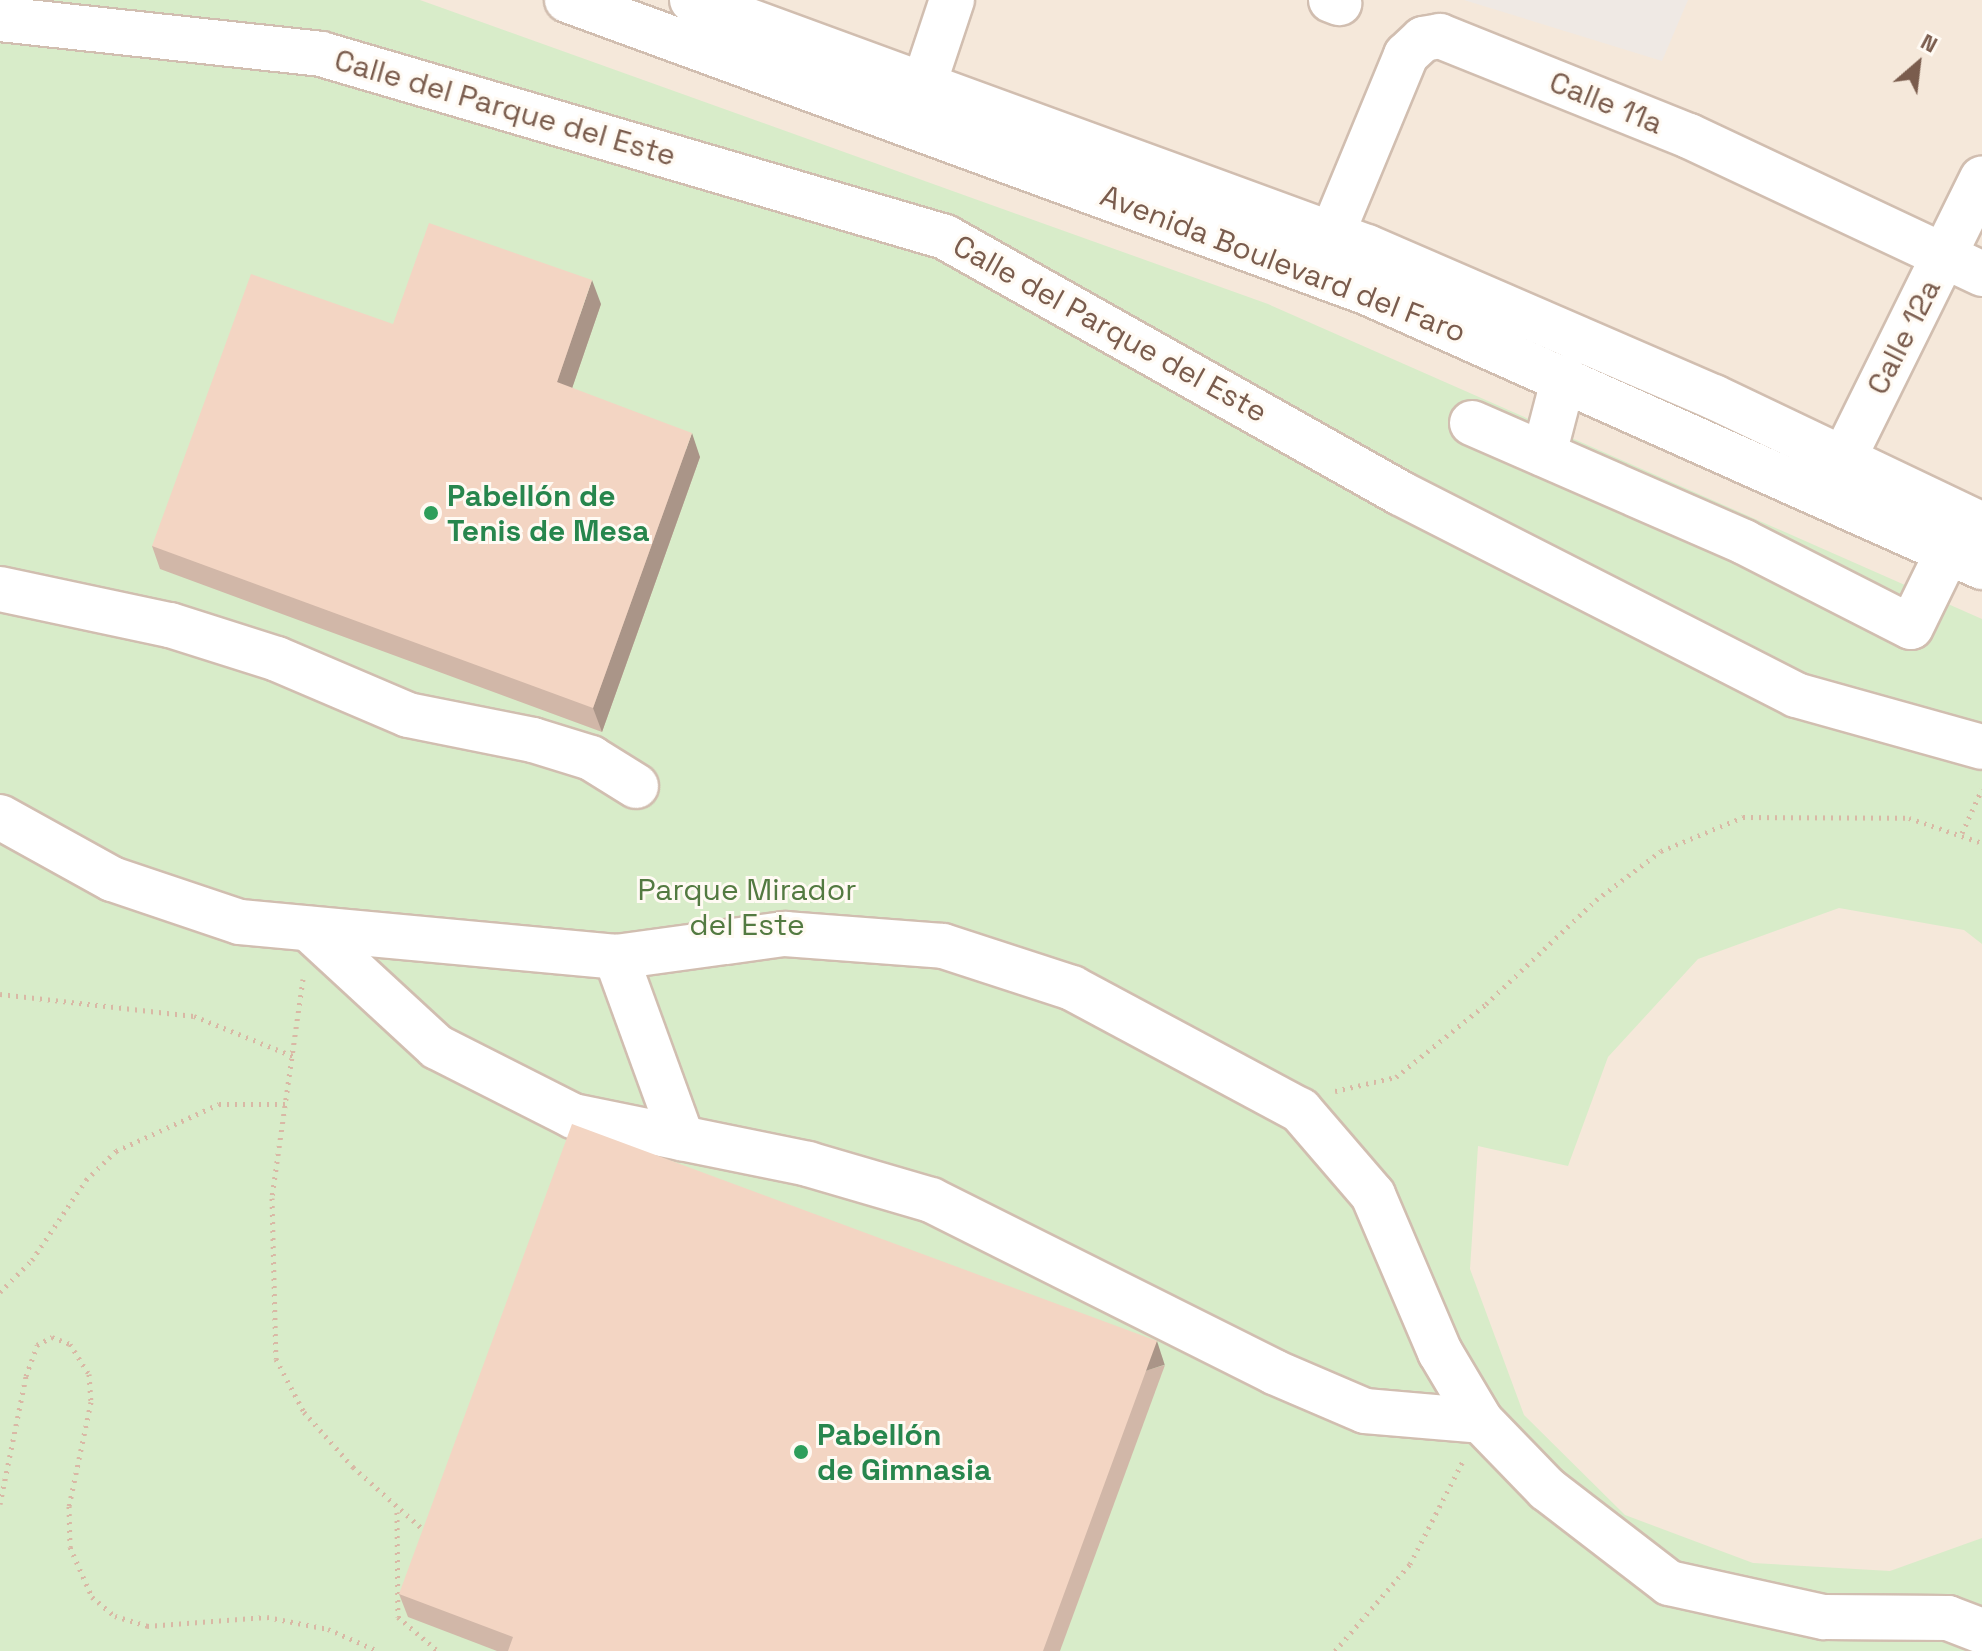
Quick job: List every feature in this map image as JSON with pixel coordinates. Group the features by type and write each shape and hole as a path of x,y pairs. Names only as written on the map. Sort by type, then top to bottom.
{"street":[{"name":"Avenida Boulevard del Faro","path":"567,0 1366,292 1564,377 1834,478 1982,525"},
{"name":"Avenida Boulevard del Faro","path":"692,0 1332,234 1714,397 1834,478 1965,559"},
{"path":"924,84 952,0"},
{"name":"Calle del Parque del Este","path":"0,19 321,54 945,237 1400,493 1796,695 1982,747"},
{"name":"Calle 11a","path":"1332,234 1406,55 1423,39 1440,36 1689,136 1964,265"},
{"name":"Calle 12a","path":"1834,478 1964,265 1982,179"},
{"path":"1544,454 1564,377"},
{"path":"1472,423 1744,542 1911,627 1965,559"},
{"path":"0,589 201,635 277,659 408,715 533,740 591,758 636,786"},
{"path":"0,817 112,879 240,922 616,957 785,934 943,946 1072,988 1300,1110 1373,1195 1440,1352 1481,1421 1547,1489 1669,1583 1824,1617 1948,1618 1982,1631"},
{"path":"309,929 437,1047 573,1116 808,1164 931,1200 1274,1372 1365,1411 1481,1421"},
{"path":"616,957 682,1138"}],"path":[{"path":"1962,833 1982,789"},
{"path":"1287,1102 1396,1077 1486,1004 1596,900 1661,851 1743,817 1909,818 1962,833 1982,843"},
{"path":"309,929 272,1198 276,1359 304,1412 397,1511 436,1539"},
{"path":"0,994 194,1016 293,1056"},
{"path":"0,1292 32,1260 86,1180 116,1151 219,1104 287,1104"},
{"path":"0,1504 26,1376 37,1345 52,1337 70,1344 89,1374 91,1402 69,1506 70,1547 92,1597 115,1616 147,1626 267,1617 328,1629 378,1651"},
{"path":"1335,1651 1410,1564 1446,1501 1481,1421"},
{"path":"397,1511 398,1617 438,1651"}],"shaded area":[{"name":"Parque Mirador del Este","path":"0,0 1982,0 1982,1651 0,1651"},
{"path":"1464,0 1688,0 1662,61"}],"green space":[{"name":"Parque Mirador del Este","path":"0,0 420,0 1268,304 1982,619 1982,944 1964,930 1839,908 1698,959 1608,1057 1568,1166 1478,1146 1470,1269 1524,1415 1625,1515 1753,1563 1890,1571 1982,1538 1982,1651 0,1651"}],"building":[{"name":"Pabellón de Tenis de Mesa","path":"429,223 592,280 557,382 692,433 593,708 152,546 251,274 393,324"},
{"name":"Pabellón de Gimnasia","path":"572,1124 1157,1341 1043,1651 508,1651 513,1637 399,1594"}],"place":[{"name":"Pabellón de Tenis de Mesa","path":"431,513"},
{"name":"Pabellón de Gimnasia","path":"801,1452"}]}
